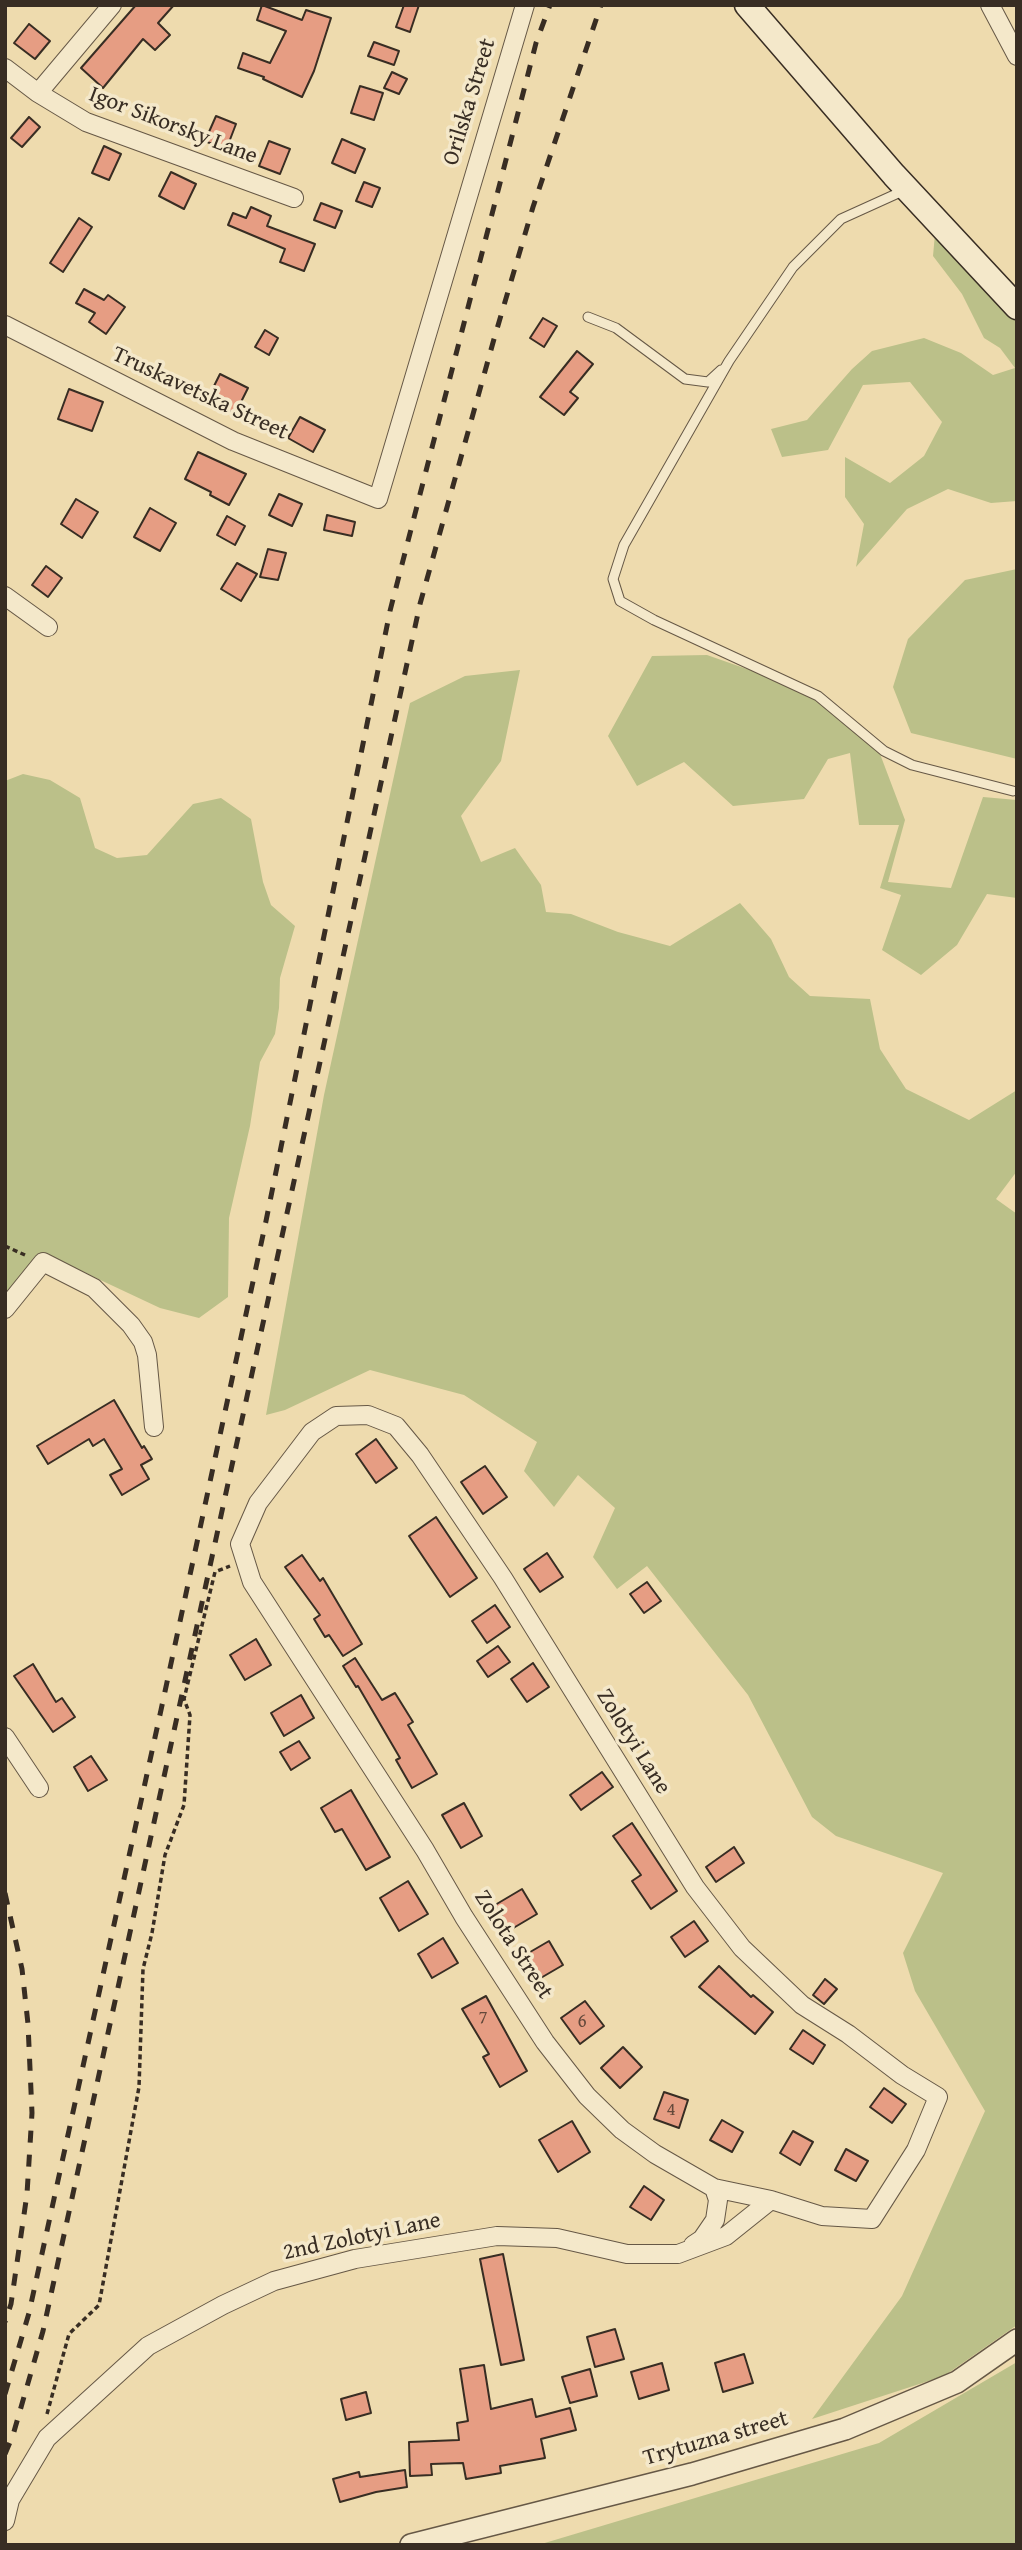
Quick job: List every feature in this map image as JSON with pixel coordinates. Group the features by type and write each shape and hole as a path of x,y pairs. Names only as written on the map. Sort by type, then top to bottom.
{"main road":[{"path":"747,5 907,189 1017,307"}],"street":[{"path":"38,93 112,5"},
{"name":"Orilska Street","path":"379,499 525,5"},
{"path":"990,5 1017,56"},
{"name":"Igor Sikorsky Lane","path":"5,68 38,93 86,122 294,198"},
{"name":"Truskavetska Street","path":"5,325 233,441 379,499"},
{"path":"5,596 48,627"},
{"path":"5,1309 43,1262 94,1288 131,1325 143,1342 147,1355 154,1427"},
{"name":"Zolotyi Lane","path":"242,1552 258,1503 312,1432 337,1416 368,1415 396,1426 419,1455 503,1578 695,1888 742,1948 802,2005 938,2097 916,2150 872,2220"},
{"name":"Zolota Street","path":"242,1552 252,1582 425,1850 464,1917 545,2042 587,2096 622,2130 655,2154 714,2188 771,2200 821,2216 872,2220"},
{"path":"5,1737 39,1788"},
{"path":"678,2254 702,2239 715,2220 718,2200 714,2188"},
{"name":"2nd Zolotyi Lane","path":"5,2521 10,2500 47,2438 148,2346 274,2281 355,2259 497,2236 557,2238 627,2254 678,2254 726,2236 771,2200"},
{"name":"Trytuzna street","path":"411,2545 692,2474 845,2429 957,2382 1017,2340"}],"lane":[{"path":"907,189 841,219 793,268 730,361 624,545 613,579 620,601 654,620 818,696 884,751 912,765 1013,792"},
{"path":"588,317 616,328 685,379 708,382 730,361"}],"path":[{"path":"42,2447 41,2436 69,2334 99,2305 139,2087 143,1969 165,1855 184,1805 190,1715 184,1699 215,1572 242,1552"}],"green space":[{"path":"935,234 1017,316 1017,501 991,503 948,489 907,509 856,567 864,524 845,497 845,457 890,483 924,456 942,422 910,382 863,385 828,450 782,457 771,429 807,420 852,369 872,351 924,338 961,353 993,375 1015,368 1000,348 984,338 962,294 933,256"},
{"path":"1017,569 1017,759 911,733 893,687 908,639 965,580"},
{"path":"707,655 818,694 877,746 905,820 888,882 951,888 983,797 1017,800 1017,898 987,894 957,945 921,975 882,950 901,895 880,888 899,825 859,825 850,753 828,759 804,799 733,806 684,762 637,786 608,736 652,656"},
{"path":"520,670 501,761 461,816 481,862 515,848 541,885 546,912 571,914 618,932 670,946 740,903 771,939 789,977 810,996 870,999 880,1049 906,1089 969,1120 1017,1090 1017,1171 996,1199 1017,1214 1017,2325 944,2376 812,2419 902,2296 985,2111 915,1991 903,1953 943,1873 836,1836 812,1817 748,1695 647,1566 617,1589 593,1557 615,1508 578,1475 554,1507 524,1471 537,1442 464,1395 370,1370 285,1410 266,1415 324,1095 410,703 465,676"},
{"path":"23,774 50,780 80,798 95,848 117,858 147,855 193,804 221,798 251,819 263,882 271,905 295,926 280,978 275,1034 260,1062 250,1126 229,1218 228,1297 199,1318 160,1308 45,1254 5,1299 5,781"},
{"path":"1017,2362 1017,2545 538,2545 879,2443"}],"building":[{"path":"136,5 174,5 158,23 170,35 155,50 143,39 103,88 81,68"},
{"path":"262,5 302,20 306,10 331,18 314,71 302,97 263,79 264,77 238,68 243,53 270,63 286,31 257,20"},
{"path":"404,5 419,5 410,32 396,27"},
{"path":"29,24 50,41 35,59 14,43"},
{"path":"374,42 399,51 394,65 368,56"},
{"path":"392,72 407,79 399,94 384,88"},
{"path":"360,86 383,93 374,120 351,113"},
{"path":"216,116 236,124 226,150 205,141"},
{"path":"29,117 40,127 22,147 11,138"},
{"path":"342,139 365,149 355,173 332,163"},
{"path":"269,141 290,149 280,174 259,166"},
{"path":"104,146 121,154 109,180 92,173"},
{"path":"171,172 196,184 184,209 159,196"},
{"path":"364,182 380,188 372,207 356,201"},
{"path":"321,203 342,211 335,228 314,220"},
{"path":"251,207 271,216 267,226 315,244 304,271 280,262 285,249 228,225 233,213 246,218"},
{"path":"79,218 92,227 63,272 50,263"},
{"path":"84,289 104,300 108,295 125,307 106,334 89,322 95,313 76,303"},
{"path":"543,318 557,326 544,347 530,338"},
{"path":"265,330 278,338 269,355 255,347"},
{"path":"577,351 593,364 570,392 578,398 564,415 540,397"},
{"path":"220,374 248,388 235,414 207,400"},
{"path":"69,389 103,402 92,431 58,419"},
{"path":"300,417 325,430 313,452 288,438"},
{"path":"198,452 246,474 229,505 185,479"},
{"path":"279,494 302,504 292,526 269,515"},
{"path":"76,499 98,512 82,538 61,524"},
{"path":"150,508 176,523 160,551 134,537"},
{"path":"327,515 355,522 352,536 324,530"},
{"path":"227,516 245,526 235,545 217,535"},
{"path":"268,549 286,553 278,580 260,577"},
{"path":"237,563 257,574 241,601 221,589"},
{"path":"46,566 62,578 48,597 32,585"},
{"path":"114,1400 142,1448 144,1446 152,1459 141,1465 149,1479 122,1495 110,1475 122,1469 104,1439 93,1446 89,1439 48,1464 37,1446"},
{"path":"376,1439 397,1468 376,1483 356,1454"},
{"path":"485,1466 507,1497 483,1514 461,1482"},
{"path":"436,1517 477,1578 450,1597 409,1536"},
{"path":"547,1553 563,1577 540,1592 524,1569"},
{"path":"302,1555 320,1581 323,1578 362,1644 343,1656 329,1635 325,1637 314,1619 320,1615 285,1567"},
{"path":"647,1582 661,1601 644,1613 630,1594"},
{"path":"495,1605 510,1627 487,1643 472,1621"},
{"path":"256,1639 271,1665 245,1680 230,1655"},
{"path":"498,1646 510,1662 488,1677 477,1661"},
{"path":"355,1658 382,1700 395,1693 413,1722 408,1725 437,1774 412,1788 396,1760 400,1758 358,1686 356,1687 343,1666"},
{"path":"533,1663 549,1687 527,1702 511,1679"},
{"path":"33,1664 56,1702 62,1698 75,1717 53,1732 14,1676"},
{"path":"301,1695 314,1718 284,1736 271,1713"},
{"path":"299,1741 310,1758 291,1770 280,1752"},
{"path":"91,1756 107,1780 88,1791 74,1767"},
{"path":"602,1772 613,1787 581,1810 570,1795"},
{"path":"351,1790 390,1857 366,1870 342,1829 335,1832 321,1808"},
{"path":"464,1803 482,1836 461,1848 442,1815"},
{"path":"632,1823 677,1891 651,1909 632,1881 641,1875 613,1836"},
{"path":"734,1847 744,1863 716,1882 706,1867"},
{"path":"408,1881 428,1914 399,1931 380,1898"},
{"path":"522,1889 537,1914 510,1930 495,1905"},
{"path":"694,1921 708,1941 685,1957 671,1937"},
{"path":"443,1938 458,1963 432,1978 418,1954"},
{"path":"549,1941 563,1965 539,1979 525,1955"},
{"path":"719,1966 751,1997 753,1995 773,2012 755,2034 699,1987"},
{"path":"825,1979 837,1989 824,2004 813,1995"},
{"path":"486,1996 527,2071 500,2087 483,2057 489,2054 462,2009"},
{"path":"585,2001 604,2026 580,2044 561,2018"},
{"path":"803,2030 825,2045 813,2064 790,2049"},
{"path":"623,2047 642,2067 620,2088 601,2068"},
{"path":"884,2088 906,2104 892,2123 870,2107"},
{"path":"664,2092 688,2100 679,2128 654,2119"},
{"path":"722,2120 743,2132 732,2152 710,2140"},
{"path":"572,2121 590,2152 558,2172 539,2140"},
{"path":"793,2131 813,2142 800,2165 780,2153"},
{"path":"846,2149 868,2161 856,2181 835,2170"},
{"path":"644,2186 664,2200 651,2220 630,2207"},
{"path":"503,2254 524,2360 501,2365 480,2259"},
{"path":"615,2329 624,2359 595,2367 587,2337"},
{"path":"744,2354 753,2383 723,2392 715,2363"},
{"path":"662,2363 669,2390 639,2399 631,2372"},
{"path":"484,2365 491,2409 532,2399 536,2417 570,2408 576,2430 541,2439 545,2458 500,2466 501,2473 466,2479 463,2463 431,2464 432,2475 410,2476 409,2442 459,2440 457,2423 468,2421 460,2369"},
{"path":"590,2369 597,2396 570,2403 562,2377"},
{"path":"366,2392 371,2413 346,2420 341,2399"},
{"path":"405,2470 407,2487 340,2502 333,2479 359,2472 360,2477"}],"railway":[{"path":"5,2394 29,2313 161,1710 266,1221 390,611 536,43 550,5"},
{"path":"5,2454 43,2331 420,604 533,207 601,5"},
{"path":"5,1893 22,1969 28,2024 32,2113 27,2194 11,2304 5,2322"}]}
